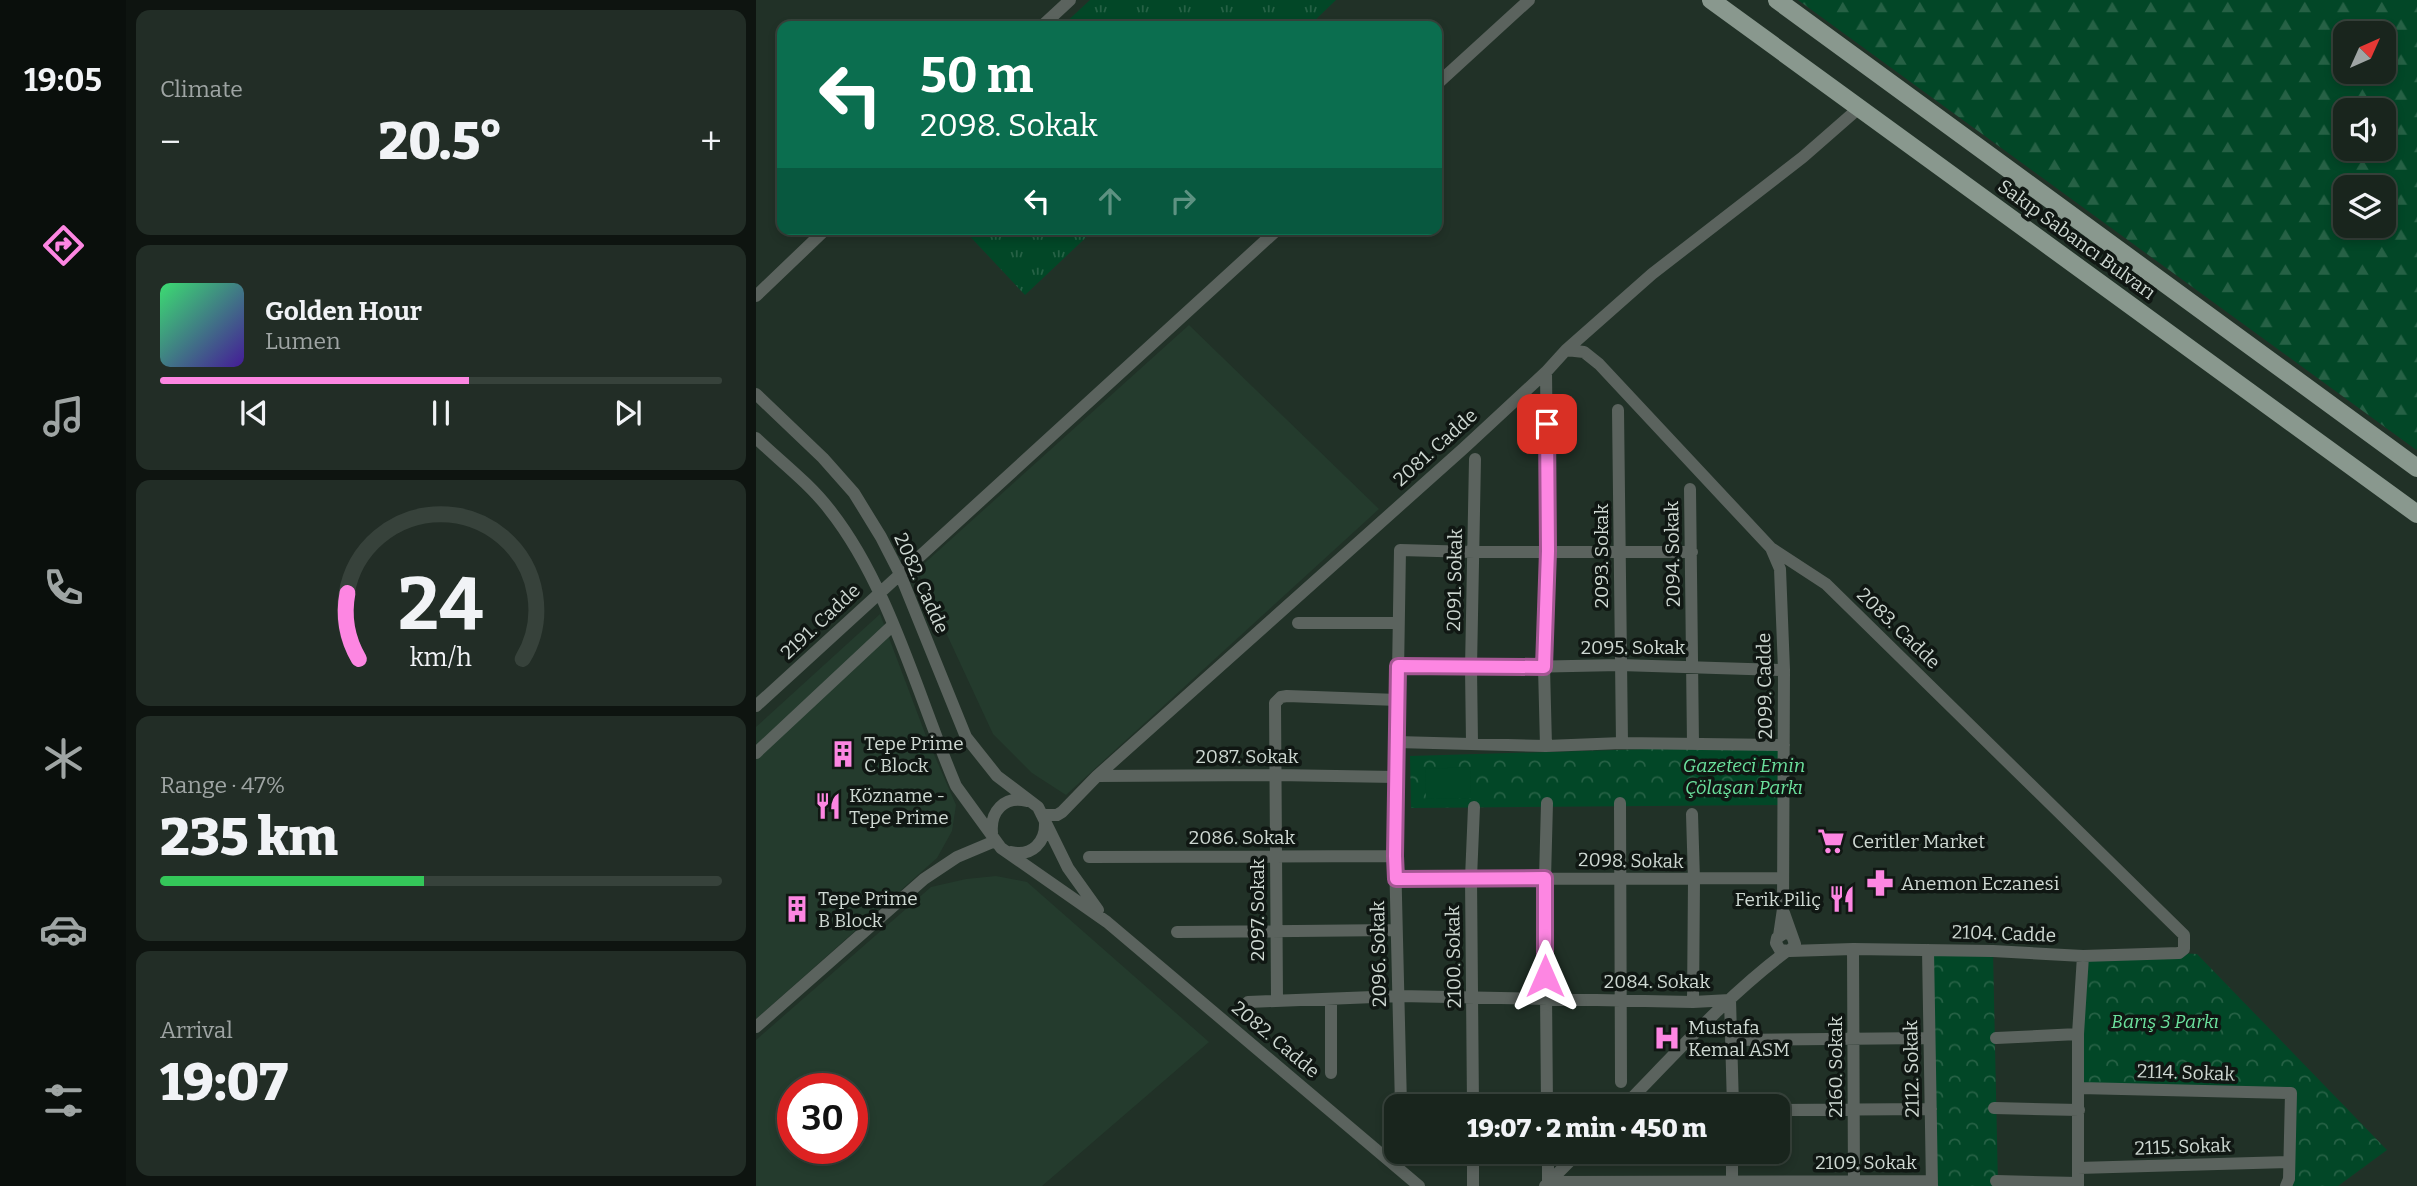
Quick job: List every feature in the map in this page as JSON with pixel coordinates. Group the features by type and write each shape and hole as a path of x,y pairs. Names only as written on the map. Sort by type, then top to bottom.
{"main road":[{"name":"Sakıp Sabancı Bulvarı","path":"1711,0 2417,514"},
{"name":"Sakıp Sabancı Bulvarı","path":"1777,0 2417,468"}],"street":[{"path":"1047,21 1070,0"},
{"path":"1442,79 1529,0"},
{"name":"2081. Cadde","path":"1043,815 1057,816 1062,812 1097,776 1652,274 1803,157 1859,108"},
{"path":"756,296 820,235"},
{"name":"2191. Cadde","path":"756,706 1271,235"},
{"name":"2083. Cadde","path":"1566,350 1584,352 1599,364 1771,548 1826,584 2184,935 2184,949 2179,953"},
{"path":"1546,372 1546,746"},
{"name":"2082. Cadde","path":"756,394 840,475 868,515 900,574 966,737 997,776 1043,815 1068,868 1107,922"},
{"name":"2093. Sokak","path":"1618,410 1622,743"},
{"name":"2082. Cadde","path":"756,438 829,508 850,538 880,592 956,786 972,811 994,837 1009,852 1107,922 1419,1186"},
{"name":"2091. Sokak","path":"1472,743 1475,459"},
{"name":"2094. Sokak","path":"1690,489 1693,744"},
{"name":"2099. Cadde","path":"1771,548 1780,569 1784,670 1785,937"},
{"name":"2096. Sokak","path":"1401,1094 1395,856 1400,550 1474,552"},
{"path":"1474,552 1692,552"},
{"path":"1298,623 1398,623"},
{"path":"756,753 892,625"},
{"name":"2095. Sokak","path":"1398,666 1471,668 1620,665 1784,670"},
{"name":"2097. Sokak","path":"1277,999 1275,705 1281,696 1398,700"},
{"path":"1397,743 1546,746 1622,743 1784,744"},
{"name":"2087. Sokak","path":"1097,776 1396,777"},
{"path":"756,1027 924,879 994,837 993,816 1004,803 1021,799 1030,802"},
{"path":"1547,803 1547,1094"},
{"path":"1620,803 1621,1082"},
{"name":"2100. Sokak","path":"1473,1094 1471,878 1474,807"},
{"path":"1692,814 1695,880 1693,1002"},
{"path":"1009,852 1026,853 1041,842 1046,824 1043,815"},
{"name":"2086. Sokak","path":"1089,858 1395,856"},
{"name":"2098. Sokak","path":"1396,879 1783,878"},
{"path":"1177,932 1396,930"},
{"path":"1785,937 1778,948 1789,951"},
{"path":"1762,970 1785,937"},
{"name":"2104. Cadde","path":"1785,937 1828,950"},
{"name":"2160. Sokak","path":"1853,949 1854,1184"},
{"name":"2104. Cadde","path":"1789,951 1928,950 2084,956 2179,953"},
{"name":"2112. Sokak","path":"1928,950 1932,1183"},
{"path":"1636,1094 1762,970 1789,951"},
{"path":"1996,1181 2078,1185 2078,1034 2084,956"},
{"name":"2084. Sokak","path":"1248,1002 1398,996 1693,1002 1730,1000"},
{"path":"1331,1000 1331,1073"},
{"path":"1730,1000 1732,1094"},
{"path":"1996,1038 2078,1034"},
{"path":"1733,1040 1929,1038"},
{"name":"2114. Sokak","path":"2080,1088 2291,1093 2289,1162"},
{"path":"1994,1108 2079,1110"},
{"path":"1790,1110 1931,1109"},
{"path":"2286,1186 2289,1162"},
{"name":"2115. Sokak","path":"2078,1168 2289,1162"},
{"path":"1473,1164 1473,1186"},
{"path":"1547,1184 1548,1164"},
{"path":"1547,1184 1567,1164"},
{"path":"1732,1164 1732,1184"},
{"name":"2109. Sokak","path":"1547,1184 1932,1183"}],"shaded area":[{"path":"1189,325 1379,509 1066,795 1032,773 993,734 917,570"},
{"path":"880,614 926,736 956,805 952,831 937,858 756,1019 756,727"},
{"path":"996,876 1027,882 1209,1042 1042,1186 756,1186 756,1040 931,887"}],"green space":[{"path":"1090,0 1336,0 1314,21 1067,21"},
{"path":"1798,0 2417,0 2417,450"},
{"path":"969,235 1089,235 1025,295"},
{"name":"Gazeteci Emin Çölaşan Parkı","path":"1784,745 1783,805 1411,808 1410,756"},
{"path":"1470,767 1471,798 1426,799 1425,769"},
{"path":"1928,950 1993,951 1998,1186 1932,1186"},
{"name":"Barış 3 Parkı","path":"2197,954 2387,1150 2338,1186 2286,1186 2291,1093 2080,1088 2083,956"}],"place":[{"name":"Tepe Prime C Block","path":"843,754"},
{"name":"Közname - Tepe Prime","path":"828,806"},
{"name":"Ceritler Market","path":"1831,841"},
{"name":"Anemon Eczanesi","path":"1880,883"},
{"name":"Ferik Piliç","path":"1842,899"},
{"name":"Tepe Prime B Block","path":"797,909"},
{"name":"Mustafa Kemal ASM","path":"1667,1038"}],"route":[{"path":"1545,976 1545,878 1396,879 1395,856 1398,666 1544,667 1548,551 1547,424"}]}
